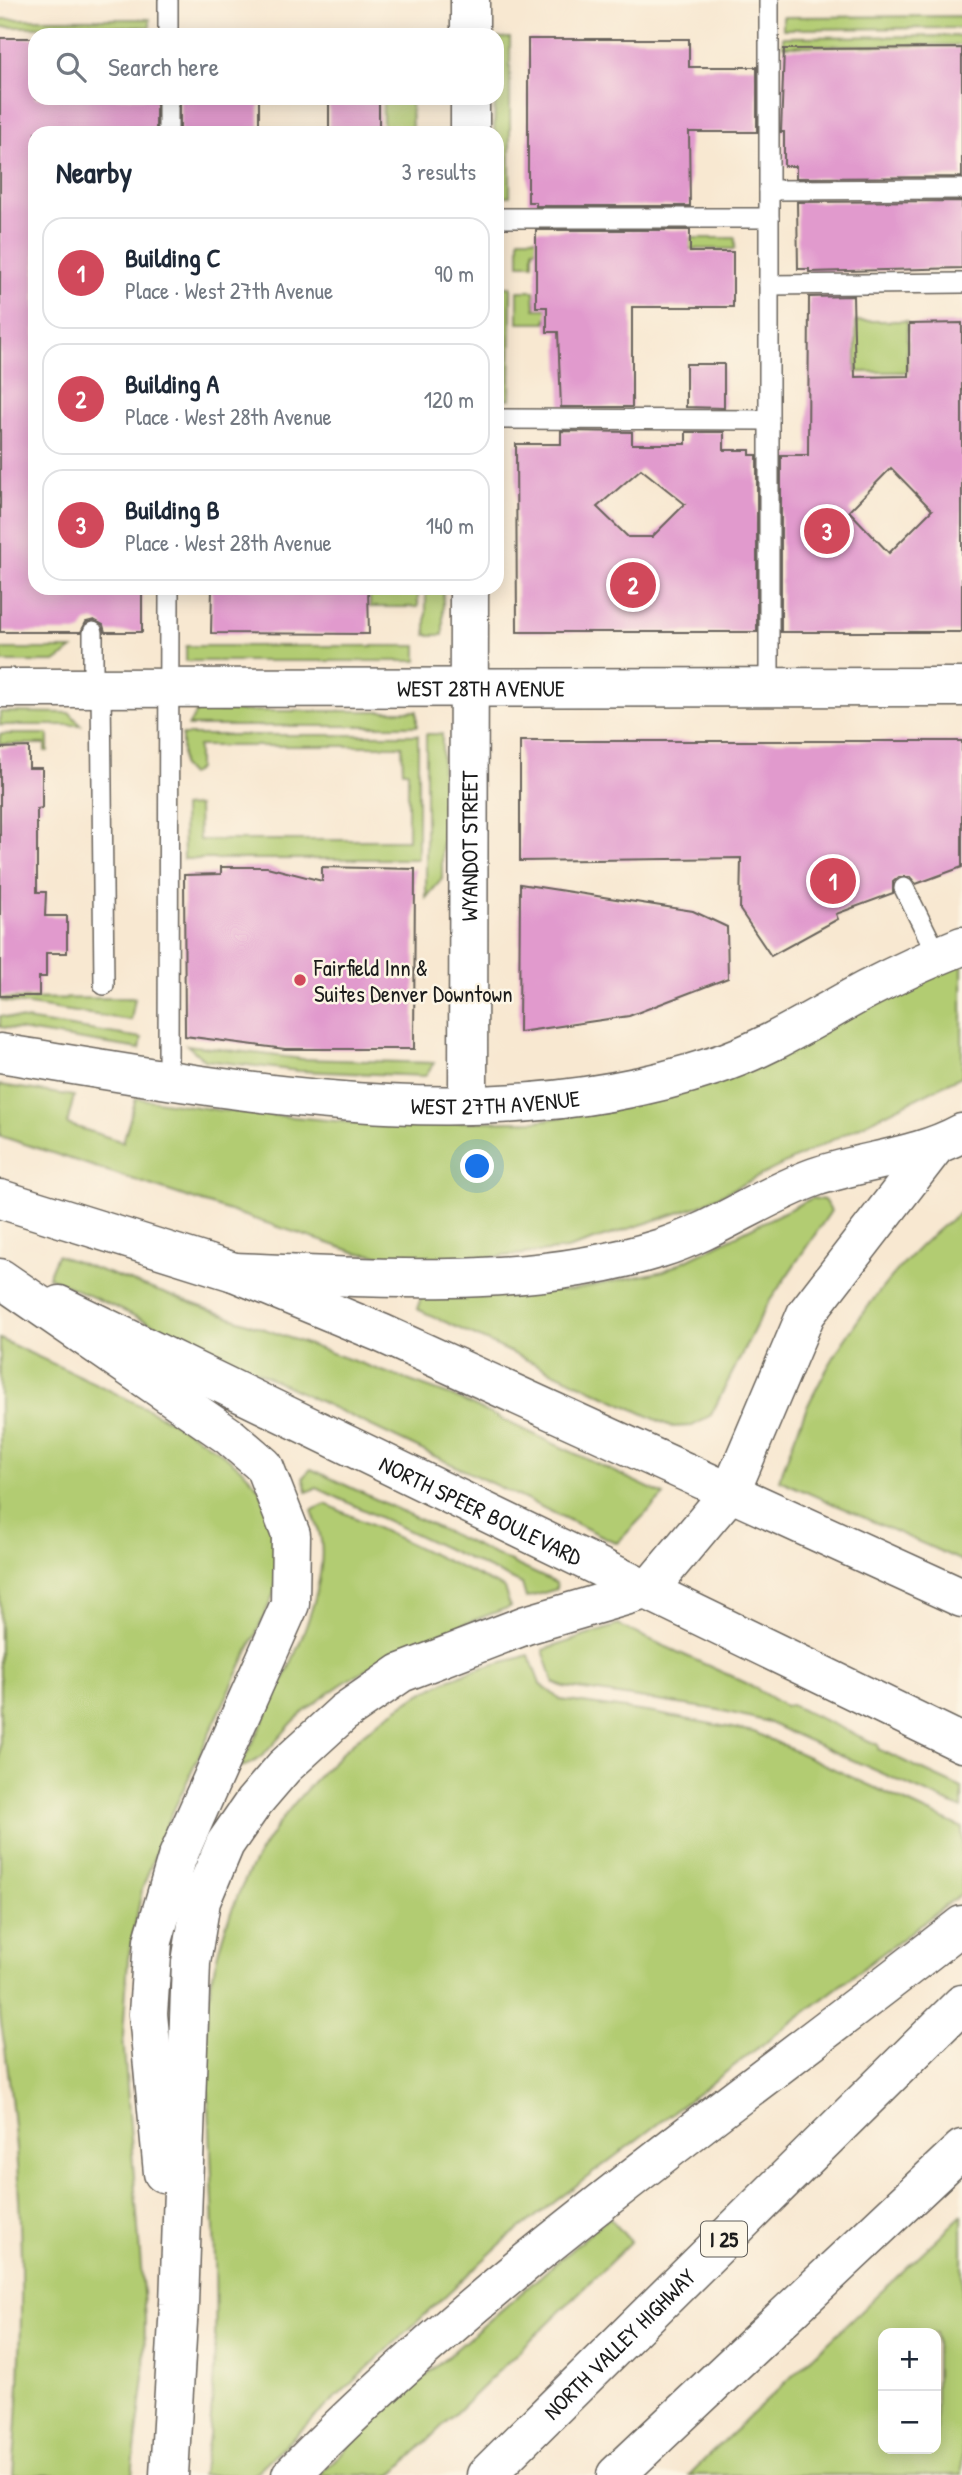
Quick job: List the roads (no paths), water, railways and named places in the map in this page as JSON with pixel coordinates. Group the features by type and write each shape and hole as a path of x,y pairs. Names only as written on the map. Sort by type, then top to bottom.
{"main road":[{"path":"470,0 470,28"},
{"path":"470,105 470,126"},
{"name":"WYANDOT STREET","path":"468,1105 469,595"},
{"name":"WEST 28TH AVENUE","path":"0,688 962,687"},
{"name":"WEST 27TH AVENUE","path":"0,1053 168,1079 335,1099 468,1105 602,1095 662,1083 718,1065 950,951"},
{"path":"233,1272 453,1280 602,1263 662,1248 815,1177 949,1140"},
{"path":"169,2475 179,2304 191,1962 201,1901 225,1844 254,1802 284,1767 343,1713 401,1673 526,1625 649,1589 731,1491 806,1314 949,1140"},
{"path":"0,1199 233,1272 381,1333 962,1598"},
{"path":"0,1277 229,1436 264,1466 291,1535 290,1604 177,1858 153,1941 148,2014 151,2059 179,2304"},
{"name":"NORTH SPEER BOULEVARD","path":"0,1277 649,1589 962,1743"},
{"path":"291,2475 341,2424 464,2311 721,2108 894,1981 962,1925"},
{"name":"NORTH VALLEY HIGHWAY","path":"486,2475 962,2004"},
{"path":"616,2475 962,2149"}],"lane":[{"path":"168,0 168,28"},
{"path":"769,0 769,687"},
{"path":"168,105 168,126"},
{"path":"769,190 962,189"},
{"path":"504,218 769,218"},
{"path":"769,285 962,283"},
{"path":"504,419 769,420"},
{"path":"168,1079 169,595"},
{"path":"93,632 97,688 104,985"},
{"path":"904,888 950,951"}],"place":[{"name":"Building B","path":"827,531"},
{"name":"Building A","path":"633,585"},
{"name":"Building C","path":"833,881"},
{"name":"Fairfield Inn & Suites Denver Downtown","path":"300,980"}]}
